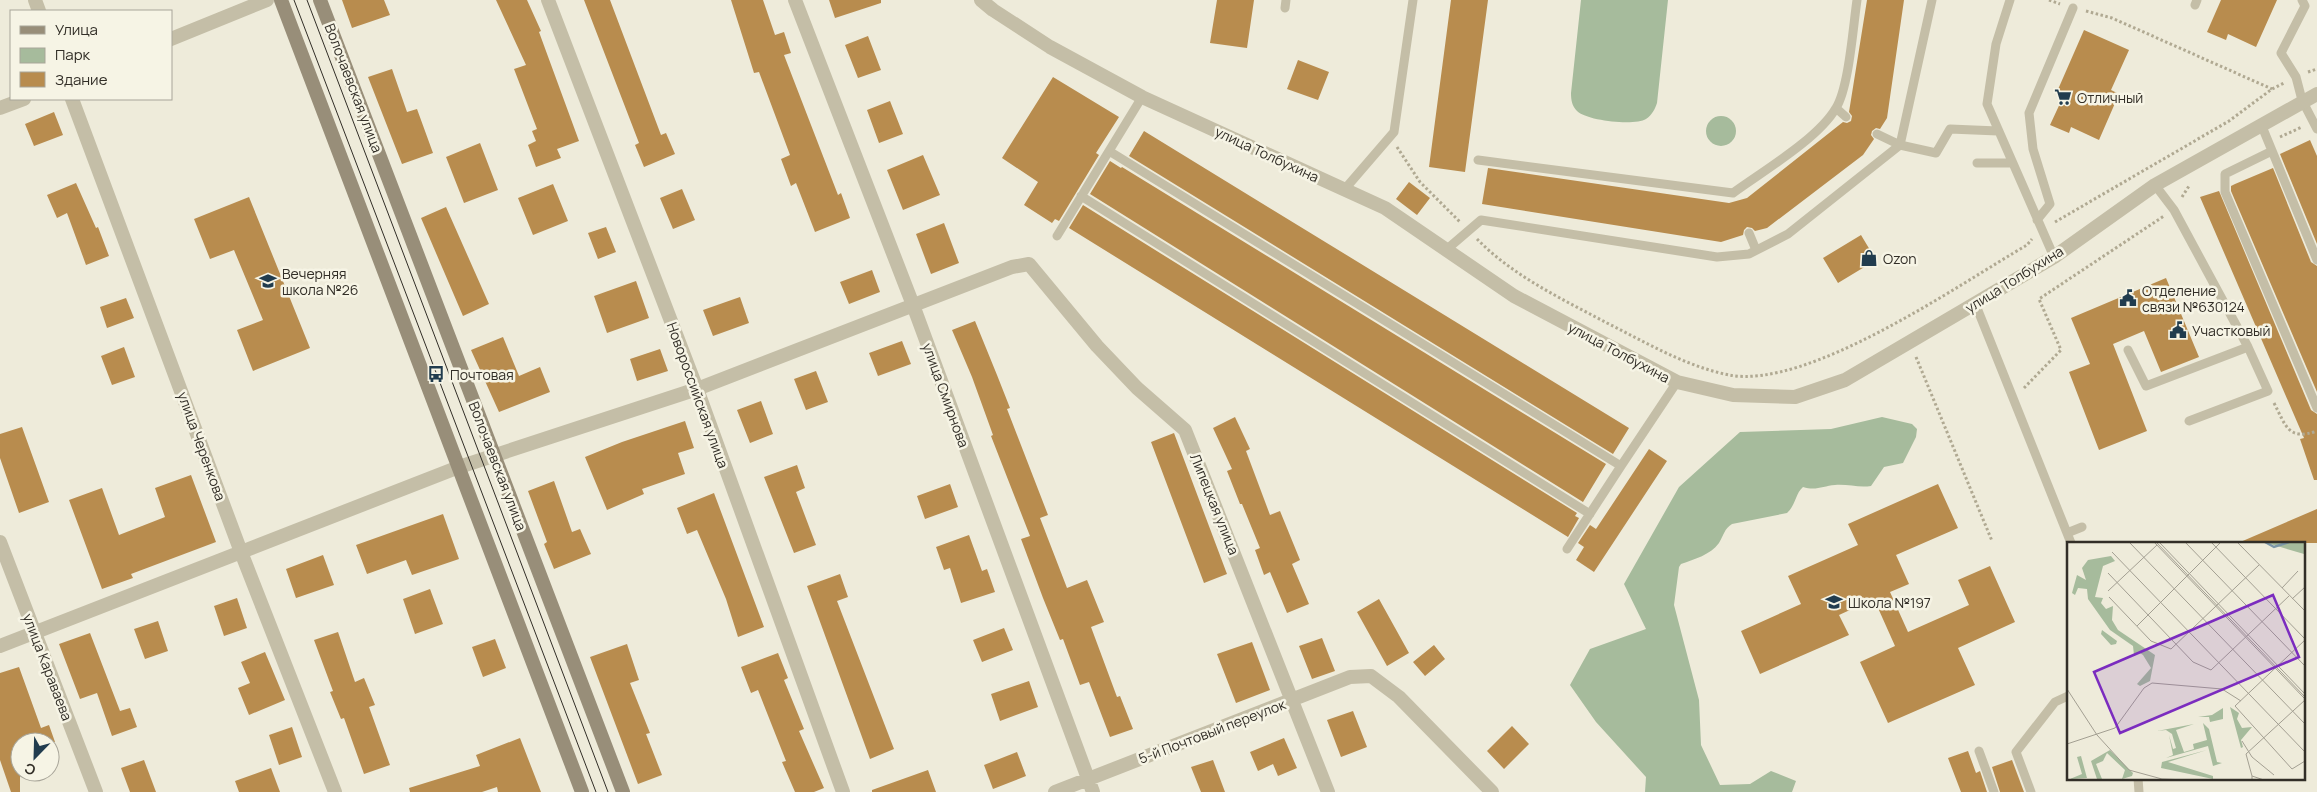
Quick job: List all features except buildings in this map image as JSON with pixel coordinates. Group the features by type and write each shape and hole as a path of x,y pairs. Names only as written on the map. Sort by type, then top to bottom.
{"main road":[{"path":"281,0 582,792"},
{"name":"Волочаевская улица","path":"320,0 623,792"}],"street":[{"path":"172,39 267,0"},
{"name":"Новороссийская улица","path":"548,0 697,389 843,792"},
{"name":"улица Смирнова","path":"795,0 913,305 1090,786"},
{"name":"улица Толбухина","path":"981,0 992,10 1050,47 1142,97 1385,208 1514,296 1677,382 1733,395 1796,397 1845,380 2054,256 2155,185 2302,100 2317,94"},
{"path":"0,108 21,100"},
{"name":"улица Черенкова","path":"72,100 241,552 335,792"},
{"name":"Липецкая улица","path":"913,305 1012,267 1029,264 1097,346 1137,388 1185,430 1328,792"},
{"path":"0,646 459,467 697,389 913,305"},
{"name":"улица Караваева","path":"0,542 96,792"},
{"name":"5-й Почтовый переулок","path":"1055,792 1090,786 1350,677 1371,676 1399,697 1492,792"}],"lane":[{"path":"1344,190 1394,132 1413,0"},
{"path":"1478,160 1735,197 1812,136 1836,108 1844,86 1857,0"},
{"path":"1446,250 1481,220 1717,257 1749,254 1788,234 1900,145 1932,0"},
{"path":"2010,0 1996,44 1987,104 2054,256"},
{"path":"2302,0 2305,6 2281,53 2296,77 2302,100 2315,125"},
{"path":"2037,220 2050,204 2033,149 2029,113 2073,8"},
{"path":"1057,236 1142,97"},
{"path":"1836,108 1846,117"},
{"path":"2261,124 2317,260"},
{"path":"1877,134 1900,145 1936,153 1950,129 1998,131"},
{"path":"2270,146 2225,174 2225,192 2317,408"},
{"path":"1110,151 1621,466"},
{"path":"1977,163 2012,163"},
{"path":"2155,185 2174,210 2248,347 2268,391 2188,420"},
{"path":"1081,196 1590,514"},
{"path":"1749,233 1756,250"},
{"path":"1975,303 2071,542"},
{"path":"2128,350 2146,386 2248,347"},
{"path":"1568,549 1677,382"},
{"path":"2067,533 2082,527"},
{"path":"2031,792 2016,752 2055,702 2067,696"},
{"path":"1979,751 1994,792"}],"path":[{"path":"2049,0 2112,18 2272,89"},
{"path":"1389,137 1420,182 1496,259 1573,305 1679,360 1730,375 1770,375 1808,365 1896,323 2026,244 2042,229 2229,121 2272,89 2317,69"},
{"path":"2270,146 2315,125"},
{"path":"2024,388 2061,350 2039,299 2174,210 2191,182"},
{"path":"1896,323 1910,342 1992,541"},
{"path":"2268,391 2290,430 2295,435 2303,436 2317,431"}],"green space":[{"path":"1581,0 1668,0 1657,103 1653,112 1646,119 1632,122 1600,120 1582,115 1574,107 1571,93"},
{"path":"1721,116 1732,120 1736,131 1732,142 1721,146 1710,142 1706,131 1710,120"},
{"path":"1882,417 1912,424 1917,429 1916,437 1903,463 1884,467 1871,486 1835,485 1812,489 1803,487 1787,513 1732,524 1711,551 1681,564 1679,567 1674,605 1699,700 1701,745 1720,785 1750,784 1771,771 1796,781 1792,792 1645,792 1646,777 1596,722 1570,685 1590,649 1646,629 1624,584 1679,487 1740,432 1831,429"}],"tram line":[{"path":"294,0 596,792"},
{"path":"307,0 608,792"}],"place":[{"name":"Отличный","path":"2063,97"},
{"name":"Ozon","path":"1869,258"},
{"name":"Вечерняя школа №26","path":"268,281"},
{"name":"Отделение связи №630124","path":"2128,298"},
{"name":"Участковый","path":"2178,330"},
{"name":"Почтовая","path":"436,374"},
{"name":"Школа №197","path":"1834,602"}]}
